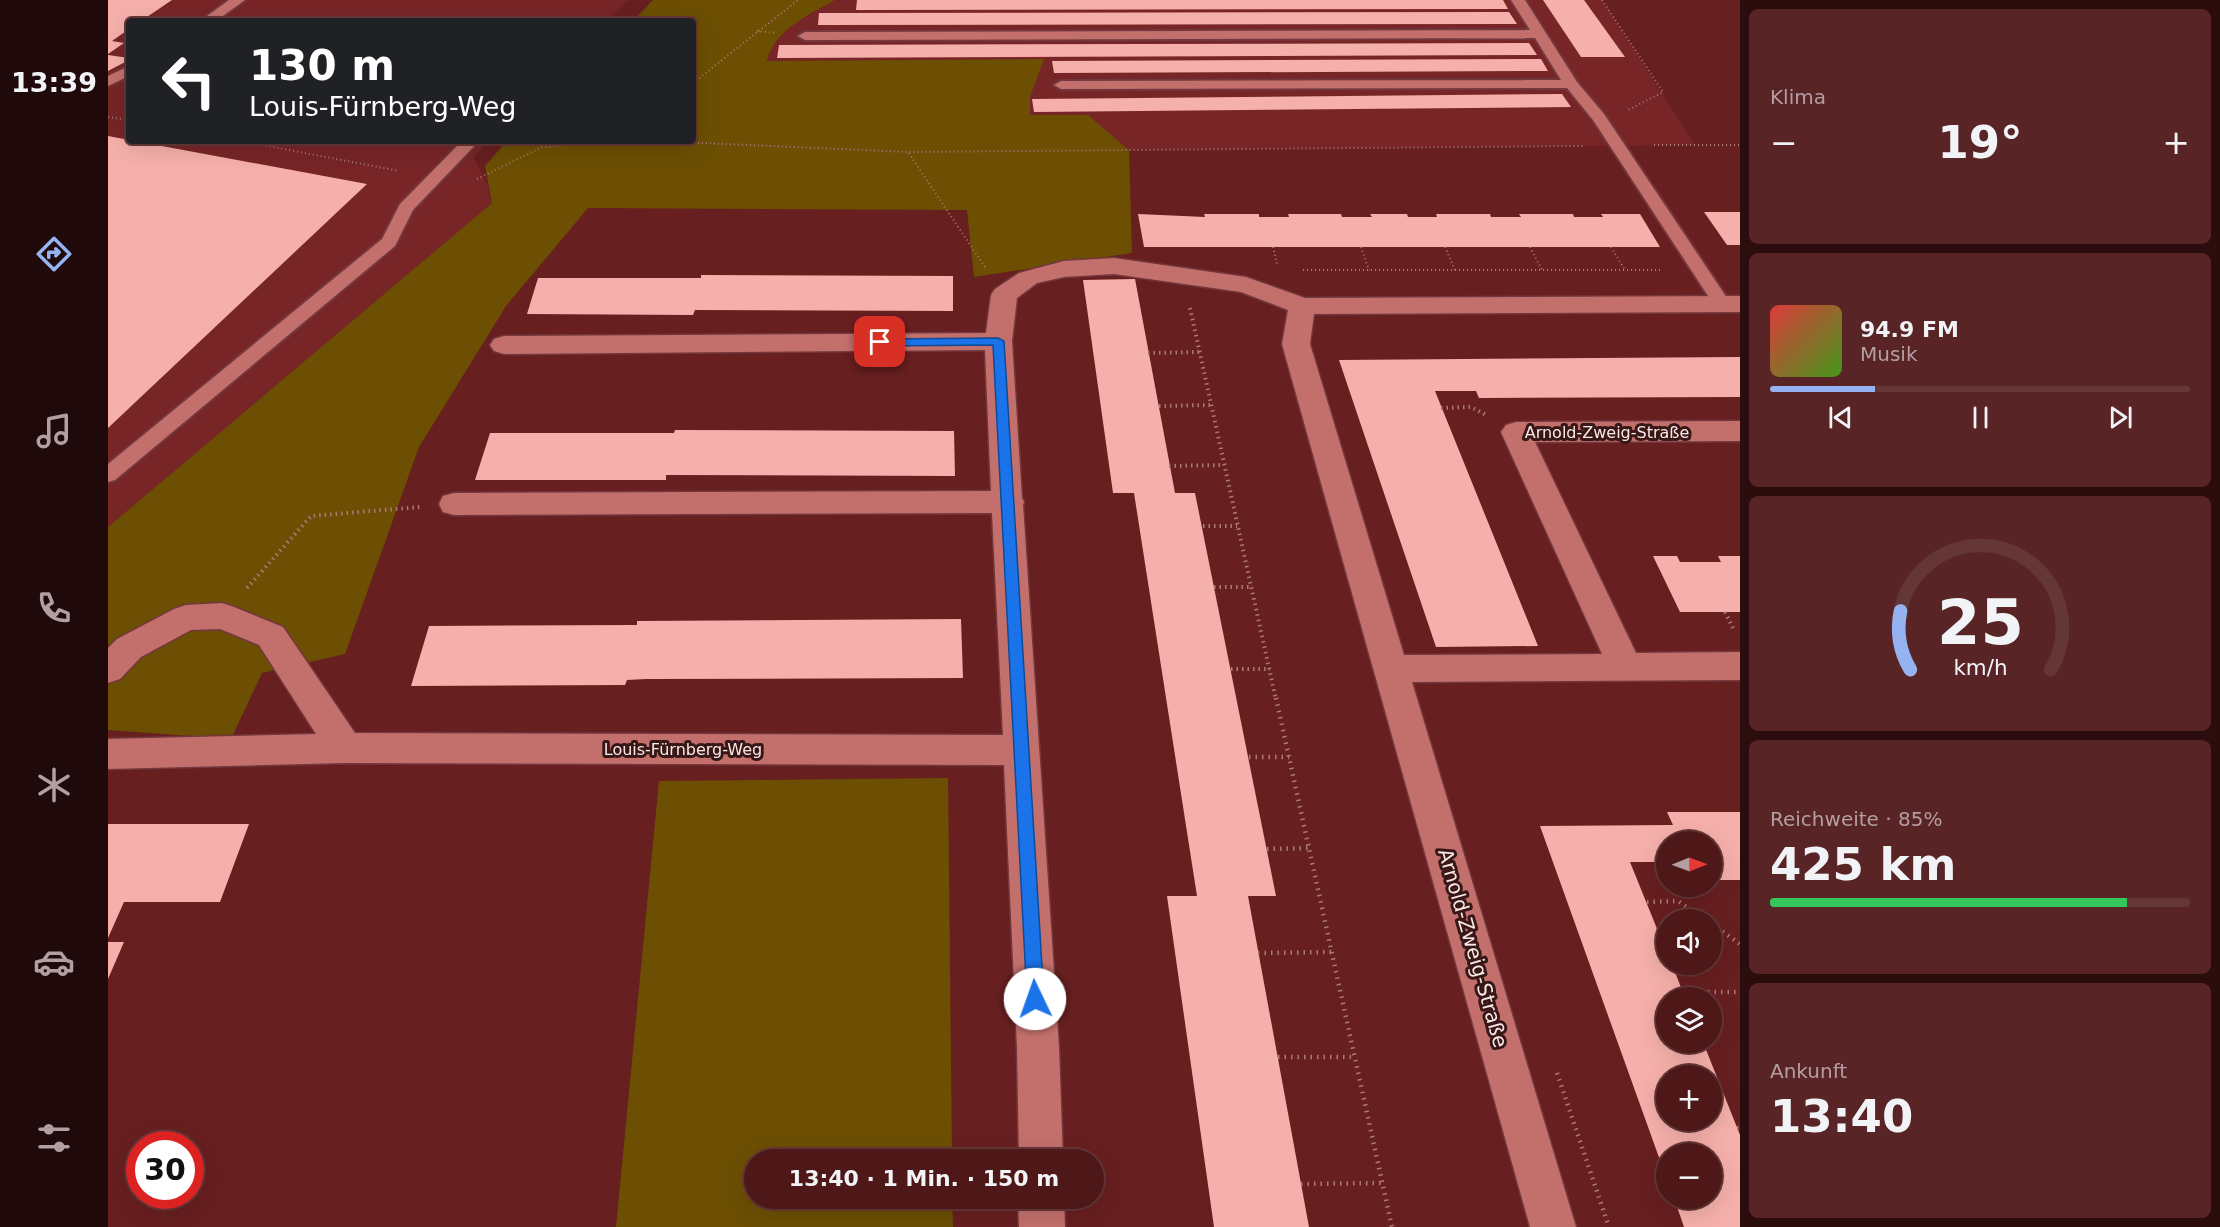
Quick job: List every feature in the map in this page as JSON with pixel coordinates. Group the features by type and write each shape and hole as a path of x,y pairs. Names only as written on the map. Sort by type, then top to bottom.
{"street":[{"path":"1041,1149 1038,1047 1009,502 998,341 1004,295 1028,278 1064,269 1114,266 1246,285 1302,306 1731,304"},
{"name":"Arnold-Zweig-Straße","path":"1302,306 1296,344 1553,1227"},
{"path":"504,345 998,341"},
{"name":"Arnold-Zweig-Straße","path":"1625,667 1516,432 1740,430"},
{"path":"454,504 1009,502"},
{"path":"108,669 129,648 186,618 222,616 271,636 345,748"},
{"path":"1392,669 1740,666"},
{"name":"Louis-Fürnberg-Weg","path":"108,754 345,748 1021,750"},
{"path":"1041,1209 1042,1227"}],"lane":[{"path":"211,18 238,0"},
{"path":"1518,0 1571,84 1599,117 1699,270 1731,304"},
{"path":"805,36 1539,34"},
{"path":"108,82 126,72"},
{"path":"1061,85 1571,84"},
{"path":"108,474 390,242 406,208 468,144"}],"path":[{"path":"696,81 798,0"},
{"path":"1599,117 1637,107 1663,92 1602,0"},
{"path":"108,117 126,120"},
{"path":"696,143 908,152 1740,145"},
{"path":"908,152 1004,295"},
{"path":"1273,247 1279,270"},
{"path":"1361,247 1370,270"},
{"path":"1444,247 1455,270"},
{"path":"1530,247 1542,270"},
{"path":"1611,247 1625,270"},
{"path":"1302,270 1699,270"},
{"path":"1182,276 1392,1227"},
{"path":"1148,353 1199,352"},
{"path":"1159,406 1211,405"},
{"path":"1441,408 1471,407 1516,432"},
{"path":"1169,466 1224,465"},
{"path":"222,616 311,516 454,504"},
{"path":"1203,526 1237,526"},
{"path":"1214,587 1251,587"},
{"path":"1231,669 1270,669"},
{"path":"1249,757 1289,757"},
{"path":"1267,849 1309,848"},
{"path":"1647,902 1678,901 1689,909"},
{"path":"1722,931 1740,944"},
{"path":"1258,952 1332,952"},
{"path":"1722,992 1740,992"},
{"path":"1278,1057 1355,1057"},
{"path":"1301,1184 1382,1183"}],"shaded area":[{"path":"108,0 628,0 609,18 126,18 126,144 485,144 474,157 488,187 492,203 108,527"},
{"path":"653,0 835,0 794,24 785,32 771,50 767,61 1044,59 1030,97 1030,115 1088,115 1129,150 1132,253 974,277 967,210 588,208 506,306 419,447 345,654 262,673 231,739 108,730 108,527 492,203 485,166 504,144 696,144 696,18 636,18"},
{"path":"835,0 1602,0 1695,145 1129,150 1087,115 1030,115 1030,97 1044,59 767,61 771,46 796,22"},
{"path":"948,778 952,1149 744,1149 744,1209 952,1209 953,1227 616,1227 659,781"}],"building":[{"path":"108,0 172,0 145,18 126,18 126,31 112,41 124,43 108,54"},
{"path":"857,0 1503,0 1508,9 856,10"},
{"path":"1543,0 1584,0 1625,57 1581,57"},
{"path":"1509,12 1517,24 818,25 819,13"},
{"path":"1529,43 1537,55 777,58 779,45"},
{"path":"108,55 126,58 126,62 108,71"},
{"path":"1541,59 1548,71 1054,73 1052,61"},
{"path":"1562,94 1571,107 1034,112 1032,99"},
{"path":"108,136 126,139 126,144 151,144 367,184 108,428"},
{"path":"1704,212 1740,212 1740,245 1727,245"},
{"path":"1138,214 1205,217 1204,214 1259,214 1259,217 1289,217 1288,214 1341,214 1342,217 1372,217 1370,214 1407,214 1408,217 1437,217 1436,214 1490,214 1491,217 1521,217 1519,214 1573,214 1574,217 1603,217 1601,214 1640,214 1660,247 1144,247"},
{"path":"701,275 953,276 953,311 695,310 693,315 527,314 538,278 701,278"},
{"path":"1135,279 1175,493 1195,493 1276,896 1248,896 1309,1227 1214,1227 1167,896 1197,896 1134,493 1113,493 1083,280"},
{"path":"1740,357 1740,397 1479,398 1476,391 1435,391 1538,646 1436,647 1339,360"},
{"path":"675,430 954,431 955,476 666,475 666,480 475,480 490,433 674,433"},
{"path":"1653,556 1677,556 1680,562 1721,562 1718,556 1740,556 1740,612 1680,612"},
{"path":"961,619 963,678 646,679 627,680 625,685 411,686 429,626 637,625 637,621"},
{"path":"1667,812 1740,812 1740,880 1722,880 1722,831 1656,831 1656,862 1630,862 1656,926 1656,975 1676,975 1681,987 1656,987 1656,1053 1707,1053 1712,1065 1656,1065 1656,1131 1722,1131 1722,1090 1740,1135 1740,1227 1684,1227 1678,1209 1722,1209 1722,1143 1656,1143 1656,1149 1540,826 1673,825"},
{"path":"108,824 249,824 220,902 124,902 108,938"},
{"path":"108,942 124,942 108,979"}],"route":[{"path":"880,342 998,341 1009,502 1035,999"}]}
